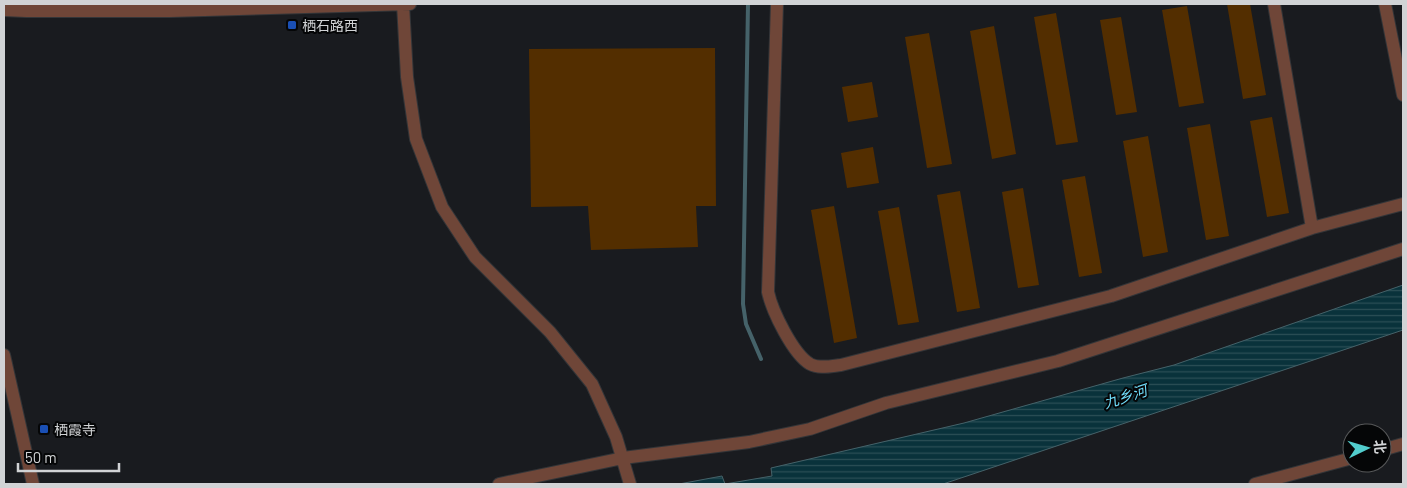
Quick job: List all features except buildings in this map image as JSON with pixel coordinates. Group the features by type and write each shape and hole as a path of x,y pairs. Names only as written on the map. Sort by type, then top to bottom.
{"street":[{"path":"403,4 407,77 416,138 442,207 475,258 550,332 592,384 616,437 630,484"},
{"path":"4,10 26,12 170,10 410,4"},
{"path":"777,4 768,292 771,305 787,336 800,355 810,364 824,367 841,365 1111,296 1312,228 1403,204"},
{"path":"1274,4 1312,228"},
{"path":"1385,4 1403,95"},
{"path":"499,484 625,464 810,430 886,404 1058,361 1403,249"},
{"path":"4,355 33,484"},
{"path":"1255,484 1342,461"}],"water":[{"name":"九乡河","path":"1403,285 1403,330 943,484 725,484 772,476 771,468 964,423 1174,365"},
{"path":"722,476 725,484 679,484"}],"waterway":[{"path":"748,4 743,304 746,324 761,359"}],"place":[{"name":"栖石路西","path":"292,25"},
{"name":"栖霞寺","path":"44,429"}]}
